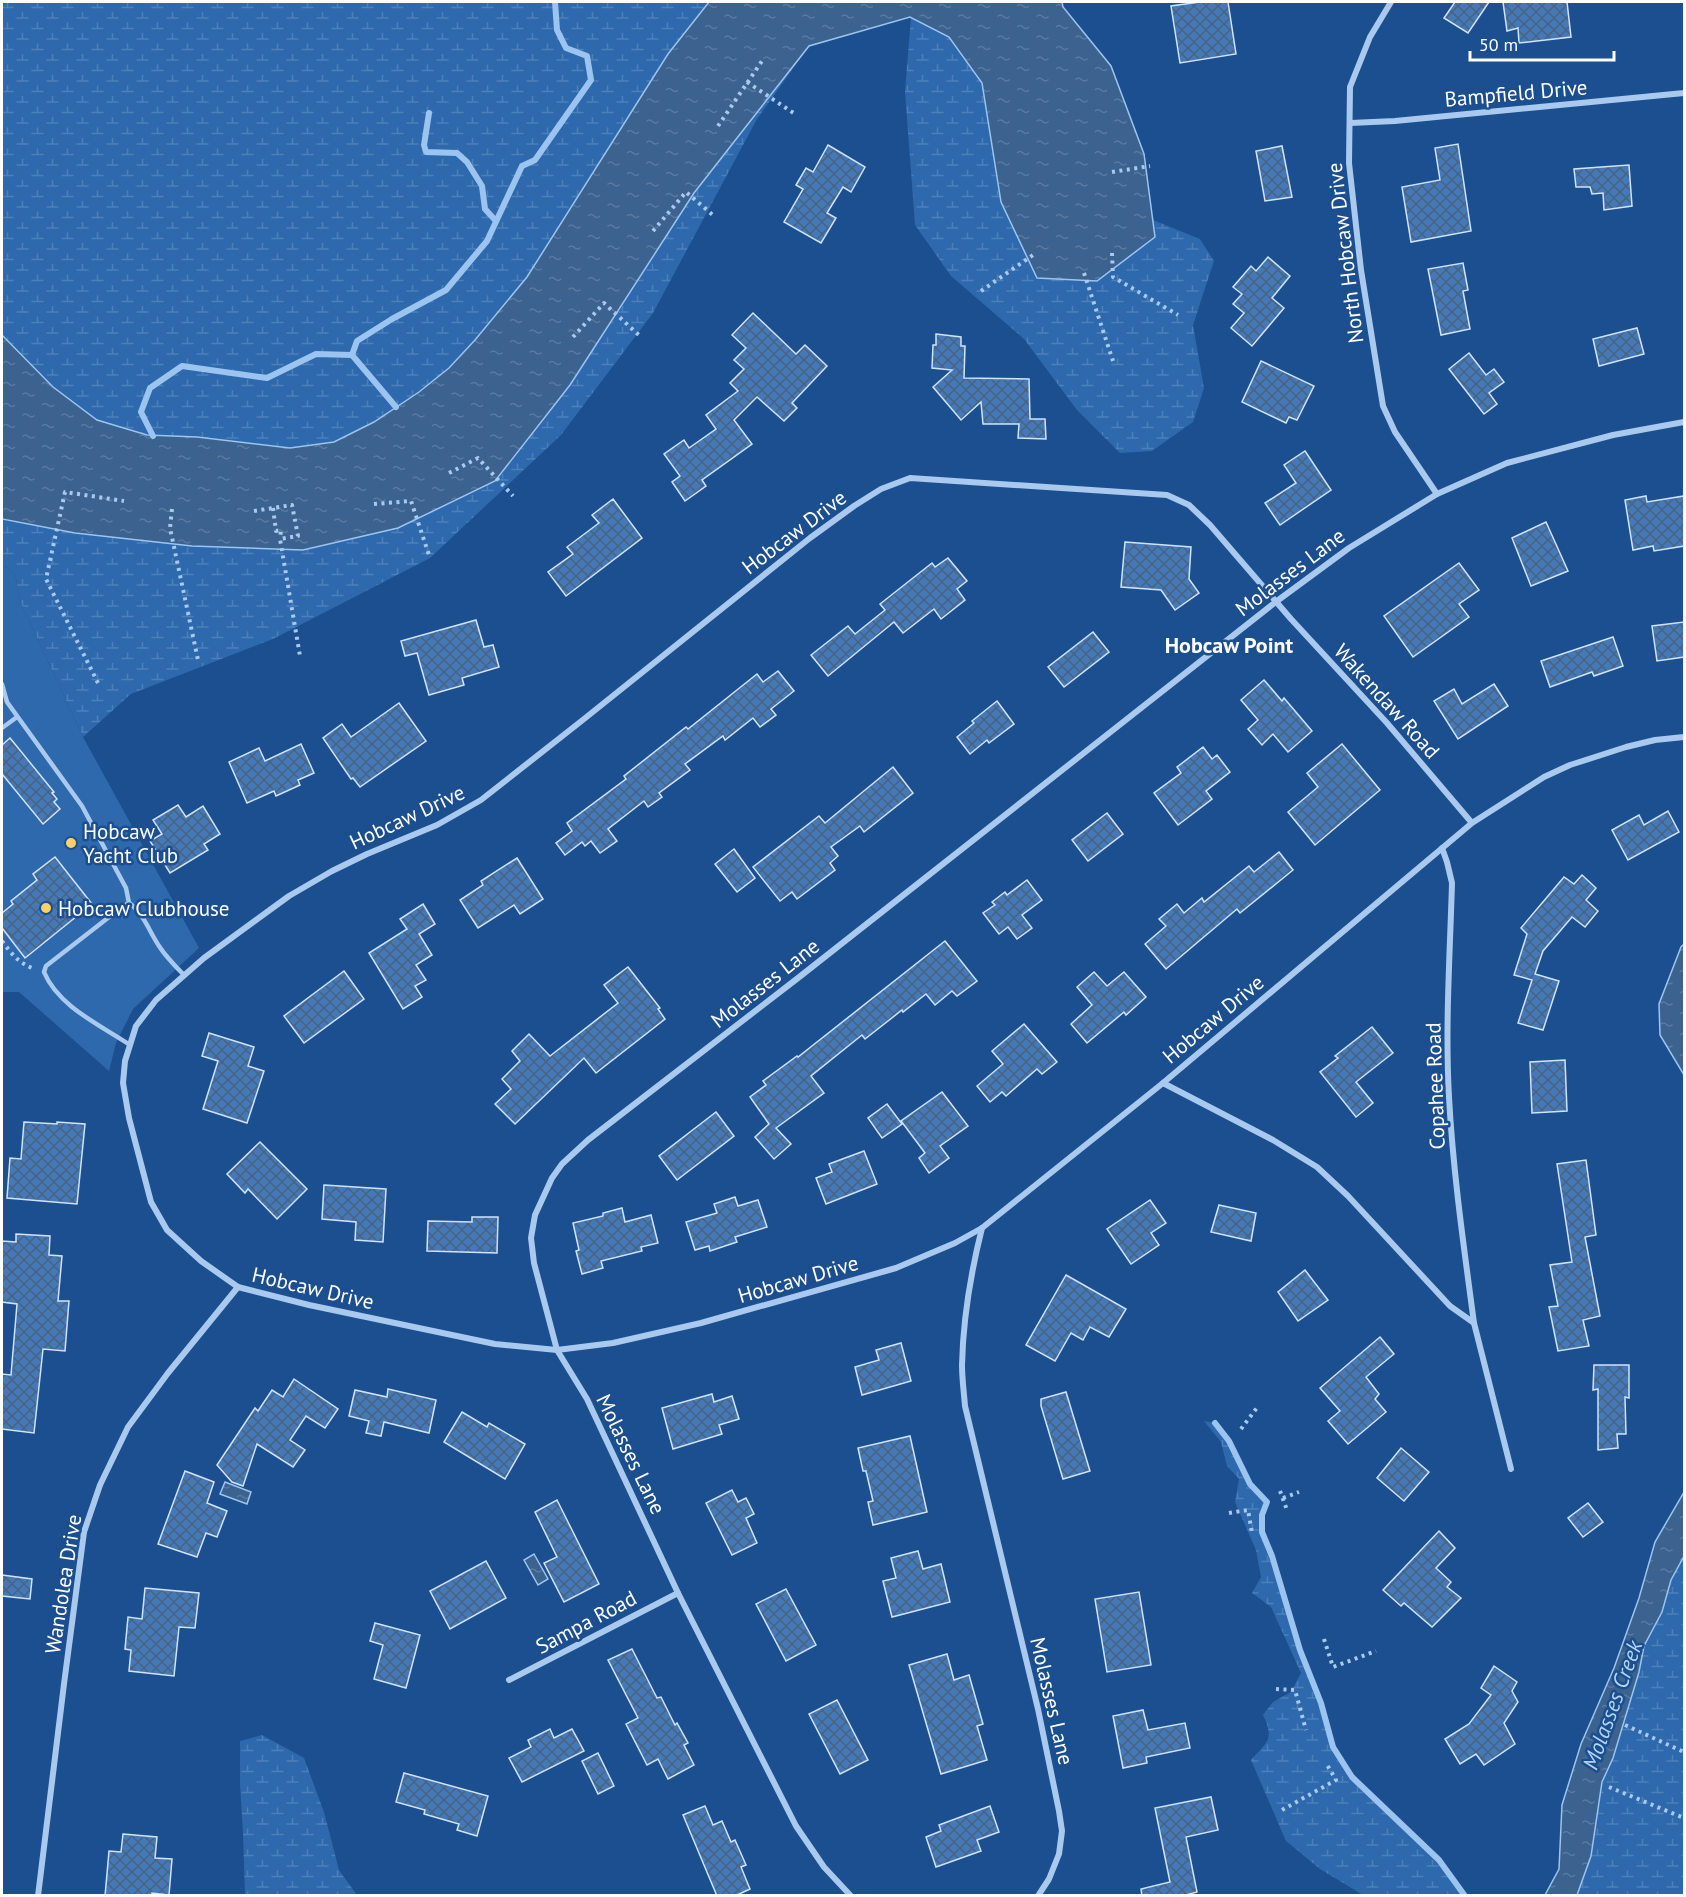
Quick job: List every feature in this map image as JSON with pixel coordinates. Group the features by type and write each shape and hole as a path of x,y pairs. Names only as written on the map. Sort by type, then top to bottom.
{"street":[{"name":"North Hobcaw Drive","path":"1391,2 1370,37 1350,87 1349,164 1361,270 1383,406 1395,432 1437,494"},
{"name":"Bampfield Drive","path":"1350,123 1395,121 1684,93"},
{"name":"Molasses Lane","path":"851,1896 824,1867 796,1826 678,1593 595,1416 557,1350 534,1263 531,1238 536,1215 552,1178 562,1164 588,1140 1277,601 1349,548 1437,494 1507,463 1613,435 1684,422"},
{"name":"Hobcaw Drive","path":"1277,601 1210,525 1189,505 1167,495 910,478 881,489 810,538 481,800 437,825 341,866 289,896 204,958 156,1000 136,1026 125,1061 123,1083 129,1118 151,1202 167,1230 201,1261 238,1287 327,1309 486,1342 557,1350 614,1343 701,1323 896,1268 955,1244 982,1228 1163,1083 1472,823 1544,777 1570,765 1626,747 1655,740 1684,737"},
{"name":"Wakendaw Road","path":"1277,601 1472,823"},
{"name":"Copahee Road","path":"1442,848 1452,883 1449,1096 1463,1245 1474,1323 1511,1470"},
{"path":"1163,1083 1273,1140 1317,1167 1348,1196 1450,1306 1474,1323"},
{"name":"Molasses Lane","path":"982,1228 972,1268 966,1315 962,1366 965,1406 1058,1800 1062,1831 1059,1854 1049,1879 1038,1896"},
{"name":"Wandolea Drive","path":"38,1896 84,1532 100,1485 128,1427 168,1373 238,1287"},
{"name":"Sampa Road","path":"509,1680 678,1593"}],"lane":[{"path":"2,684 7,702 82,806 126,888 129,903 136,908 170,962 184,975"},
{"path":"2,728 17,717"},
{"path":"129,903 46,966 44,972 49,984 71,1006 130,1046"}],"path":[{"path":"718,126 764,58"},
{"path":"747,82 795,114"},
{"path":"1112,172 1150,166"},
{"path":"653,231 686,192 714,216"},
{"path":"981,291 1036,253"},
{"path":"1113,253 1113,277 1178,315"},
{"path":"1084,273 1113,361"},
{"path":"573,337 604,303 641,337"},
{"path":"449,473 478,458 513,496"},
{"path":"98,683 46,579 65,492 124,501"},
{"path":"374,504 411,501 430,558"},
{"path":"254,511 292,505 298,536 280,539"},
{"path":"273,507 276,531 281,530 280,539 300,656"},
{"path":"172,509 170,528 198,660"},
{"path":"2,940 17,960 28,967 44,972"},
{"path":"1241,1429 1259,1405"},
{"path":"1280,1491 1287,1510"},
{"path":"1283,1498 1299,1492"},
{"path":"1229,1514 1248,1510 1252,1533"},
{"path":"1323,1639 1333,1667 1376,1652"},
{"path":"1276,1689 1295,1690 1306,1730"},
{"path":"1625,1725 1684,1752"},
{"path":"1282,1810 1336,1780 1326,1763"},
{"path":"1609,1787 1684,1818"}],"green space":[{"path":"2,2 709,2 648,85 527,277 449,368 419,392 374,422 334,442 290,448 197,437 147,435 97,420 53,387 2,335"},
{"path":"911,17 949,37 982,83 1001,202 1155,237 1153,220 1200,239 1214,261 1193,325 1204,388 1193,422 1152,451 1120,453 1077,410 1024,339 951,276 915,225 905,92"},
{"path":"809,46 757,119 653,313 561,435 430,558 273,639 131,694 83,737 19,599 14,574 2,566 2,519 75,533 192,546 303,550 570,385 694,193"},
{"name":"Hobcaw Yacht Club","path":"2,566 14,574 19,599 83,737 199,948 133,1009 116,1043 109,1071 19,992 2,992"},
{"path":"1204,1421 1215,1423 1229,1441 1250,1484 1267,1502 1263,1512 1262,1532 1272,1556 1300,1650 1321,1703 1333,1747 1350,1774 1439,1860 1465,1895 1363,1895 1320,1869 1286,1841 1251,1760 1268,1740 1267,1723 1263,1715 1273,1702 1291,1692 1301,1673 1271,1607 1252,1593 1261,1577 1256,1550 1235,1502 1239,1479 1227,1466 1221,1442"},
{"path":"1684,1556 1684,1895 1577,1896 1591,1856 1602,1782 1613,1758 1639,1672 1644,1646 1662,1612 1670,1580"},
{"path":"262,1735 304,1758 324,1812 339,1870 357,1895 245,1895 240,1741"}],"water":[{"path":"709,2 1062,2 1063,7 1111,66 1144,154 1155,237 1097,281 1037,278 1001,202 982,83 949,37 910,17 809,46 694,193 570,385 495,481 398,528 303,550 192,546 75,533 2,519 2,335 53,387 97,420 147,435 197,437 290,448 334,442 374,422 419,392 449,368 475,340 527,277 668,54"},
{"path":"1684,944 1684,1075 1660,1035 1659,1004"},
{"path":"225,1482 251,1492 247,1504 220,1494"},
{"name":"Molasses Creek","path":"1684,1492 1684,1556 1671,1580 1662,1612 1644,1646 1639,1672 1613,1758 1602,1782 1591,1856 1577,1895 1545,1895 1559,1869 1562,1805 1581,1744 1614,1668 1639,1598 1655,1542"},
{"path":"534,1554 548,1579 538,1585 524,1560"}],"building":[{"path":"1200,2 1228,2 1236,54 1180,63 1171,6"},
{"path":"1455,2 1489,2 1468,33 1444,18"},
{"path":"1503,2 1567,2 1571,37 1519,43 1518,28 1507,31"},
{"path":"1458,144 1471,231 1411,242 1402,187 1440,180 1435,148"},
{"path":"828,145 865,167 851,192 843,187 827,213 836,218 821,243 784,222 803,189 796,185 806,168 813,172"},
{"path":"1282,146 1292,197 1265,201 1256,151"},
{"path":"1629,165 1632,206 1604,210 1603,193 1592,194 1590,187 1576,187 1574,169"},
{"path":"1268,257 1290,276 1272,298 1284,308 1252,346 1231,328 1244,313 1233,304 1242,294 1233,287 1251,266 1256,271"},
{"path":"1463,263 1468,290 1463,291 1470,329 1441,335 1428,269"},
{"path":"753,313 796,354 805,345 827,366 792,403 797,408 784,421 757,397 734,420 752,444 702,480 706,486 685,501 672,482 680,476 664,454 684,440 689,448 716,429 706,415 738,391 730,383 744,369 734,360 746,348 732,335"},
{"path":"1637,328 1644,354 1599,366 1593,339"},
{"path":"936,334 961,337 961,346 965,346 964,378 1029,379 1030,419 1045,419 1046,439 1018,438 1019,424 983,424 981,402 961,420 933,387 952,370 932,368"},
{"path":"1469,353 1486,375 1494,369 1504,382 1489,393 1497,404 1484,414 1449,369"},
{"path":"1261,361 1314,386 1297,420 1289,417 1286,423 1242,402"},
{"path":"1305,451 1331,490 1280,525 1265,503 1296,483 1284,465"},
{"path":"1646,496 1647,502 1684,496 1684,546 1654,551 1653,546 1633,550 1625,500"},
{"path":"613,499 642,538 566,596 548,572 573,554 567,547 599,523 592,515"},
{"path":"1546,522 1568,571 1531,586 1512,538"},
{"path":"1125,542 1191,547 1189,579 1199,593 1175,610 1161,590 1121,587"},
{"path":"948,558 967,581 957,589 965,600 941,619 934,609 903,633 894,622 828,676 811,655 848,626 855,634 885,610 880,604 932,563 935,567"},
{"path":"1459,563 1479,590 1459,604 1469,617 1413,657 1384,616"},
{"path":"476,620 484,647 493,645 499,667 462,678 464,685 429,695 417,653 405,656 401,641"},
{"path":"1684,622 1684,657 1657,661 1652,626"},
{"path":"1093,632 1109,652 1064,687 1048,667"},
{"path":"1613,637 1623,666 1594,676 1592,672 1550,687 1541,661"},
{"path":"778,671 794,691 771,709 776,715 760,727 753,718 725,740 723,736 685,764 690,770 659,793 662,797 648,807 644,801 608,829 617,841 600,853 591,841 585,846 582,842 565,855 556,843 572,831 567,823 626,779 624,776 686,727 688,729 757,674 763,682"},
{"path":"1264,680 1282,701 1284,698 1312,731 1288,752 1273,734 1262,745 1248,729 1258,720 1241,700"},
{"path":"1494,684 1508,706 1458,739 1434,701 1454,689 1462,704"},
{"path":"997,701 1014,724 989,743 987,740 970,754 957,737 974,723 972,721"},
{"path":"399,703 426,741 360,787 353,778 351,779 323,738 342,724 351,737"},
{"path":"10,738 54,792 52,793 57,799 54,802 60,809 43,824 2,774 2,745"},
{"path":"301,744 314,773 298,780 300,785 276,796 274,791 247,803 229,762 259,748 265,761"},
{"path":"1342,744 1380,790 1315,845 1288,812 1318,787 1307,773"},
{"path":"1203,747 1212,759 1217,755 1230,772 1206,791 1212,799 1178,825 1154,793 1181,773 1177,767"},
{"path":"893,767 913,793 864,832 860,826 831,847 838,856 830,863 835,870 797,899 792,892 780,901 753,867 819,816 825,823"},
{"path":"178,805 186,817 203,806 220,834 204,844 208,850 170,873 150,841 162,834 153,820"},
{"path":"1668,811 1679,832 1628,860 1612,830 1639,815 1644,825"},
{"path":"1107,813 1123,834 1088,861 1072,840"},
{"path":"734,849 755,878 737,892 715,864"},
{"path":"1279,852 1293,870 1240,913 1237,909 1166,969 1145,944 1166,926 1159,919 1177,904 1184,913 1202,898 1204,902 1249,866 1254,872"},
{"name":"Hobcaw Clubhouse","path":"55,857 92,904 25,958 2,928 2,913 13,904 11,901 37,880 33,874"},
{"path":"517,858 543,899 520,914 514,905 478,928 460,900 483,885 481,881"},
{"path":"1582,875 1596,888 1586,900 1598,911 1585,927 1572,917 1543,951 1535,974 1559,981 1543,1030 1518,1023 1532,980 1514,975 1527,934 1521,928 1564,877 1574,884"},
{"path":"1027,880 1042,900 1022,915 1032,928 1017,939 1008,927 999,934 983,913 995,905 992,902 1005,892 1007,895"},
{"path":"423,904 435,924 419,934 432,955 416,965 426,980 415,986 422,997 403,1009 369,953 407,929 400,919"},
{"path":"945,941 977,981 957,996 952,991 935,1005 926,994 865,1039 862,1035 811,1076 824,1093 776,1128 791,1144 774,1159 755,1137 769,1124 750,1097 766,1085 763,1081 798,1057"},
{"path":"628,967 660,1008 658,1009 665,1019 596,1073 584,1058 515,1124 495,1104 511,1089 502,1079 520,1061 512,1051 529,1034 550,1056 618,1003 604,985"},
{"path":"344,971 364,999 304,1043 284,1016"},
{"path":"1094,972 1107,986 1124,972 1146,997 1126,1015 1124,1012 1087,1043 1071,1024 1092,1005 1077,987"},
{"path":"1024,1024 1057,1062 1042,1074 1037,1069 1006,1096 1002,1092 990,1102 977,1086 1003,1064 992,1051"},
{"path":"1372,1027 1393,1053 1356,1082 1373,1103 1356,1117 1320,1072 1338,1058 1335,1056"},
{"path":"209,1033 254,1047 248,1066 264,1071 247,1123 203,1109 218,1061 202,1056"},
{"path":"1565,1060 1567,1111 1532,1113 1530,1062"},
{"path":"942,1092 968,1126 940,1146 949,1158 929,1173 919,1158 925,1153 901,1121"},
{"path":"887,1104 902,1124 882,1138 868,1118"},
{"path":"716,1112 734,1136 677,1180 659,1156"},
{"path":"24,1122 85,1124 77,1204 7,1198 10,1158 21,1159"},
{"path":"260,1142 307,1189 277,1219 248,1189 245,1193 227,1174"},
{"path":"864,1151 877,1184 826,1204 816,1178 832,1172 829,1164"},
{"path":"1586,1160 1596,1235 1585,1237 1600,1316 1583,1320 1589,1346 1558,1351 1549,1307 1558,1306 1550,1265 1572,1262 1557,1164"},
{"path":"324,1185 386,1189 383,1242 355,1240 356,1222 322,1219"},
{"path":"735,1197 738,1206 758,1200 767,1227 735,1237 737,1242 710,1251 709,1246 695,1250 686,1222 717,1213 714,1204"},
{"path":"1150,1200 1166,1223 1151,1233 1159,1245 1131,1264 1107,1229"},
{"path":"1219,1205 1256,1213 1251,1241 1211,1232"},
{"path":"622,1208 625,1222 651,1215 658,1243 641,1247 642,1251 601,1261 603,1268 582,1274 576,1251 579,1250 573,1223 603,1216 603,1213"},
{"path":"472,1217 498,1217 497,1253 427,1251 428,1221 472,1222"},
{"path":"16,1234 50,1236 49,1255 62,1256 58,1301 69,1301 65,1351 43,1349 34,1433 2,1429 2,1374 11,1375 17,1304 2,1302 2,1241 16,1242"},
{"path":"1305,1270 1328,1300 1298,1321 1278,1292"},
{"path":"1066,1275 1126,1309 1109,1337 1090,1327 1083,1340 1071,1333 1055,1361 1026,1345"},
{"path":"1380,1337 1394,1354 1366,1377 1379,1394 1375,1399 1386,1412 1348,1444 1328,1421 1340,1411 1320,1388"},
{"path":"901,1343 911,1381 862,1395 855,1367 879,1360 876,1350"},
{"path":"1594,1365 1629,1365 1629,1398 1625,1397 1626,1434 1617,1434 1618,1448 1598,1450 1598,1389 1593,1390"},
{"path":"294,1379 338,1409 325,1428 306,1416 290,1440 305,1450 293,1467 257,1444 243,1486 232,1482 217,1465 255,1408 258,1411 272,1390 283,1397"},
{"path":"388,1389 436,1400 429,1433 384,1422 381,1436 366,1433 369,1421 349,1416 355,1390 387,1397"},
{"path":"1066,1392 1090,1471 1063,1479 1041,1406 1041,1399"},
{"path":"712,1394 714,1402 732,1396 739,1419 719,1425 722,1434 673,1449 662,1408"},
{"path":"462,1412 487,1427 489,1423 525,1444 505,1479 444,1442"},
{"path":"910,1436 927,1512 873,1525 868,1502 873,1501 858,1448"},
{"path":"1401,1448 1429,1472 1404,1501 1377,1478"},
{"path":"185,1471 214,1482 207,1503 227,1511 217,1537 206,1533 197,1557 158,1544"},
{"path":"732,1490 738,1502 746,1498 754,1514 746,1518 757,1543 732,1555 706,1503"},
{"path":"557,1500 599,1584 564,1602 544,1563 557,1557 535,1512"},
{"path":"1588,1503 1603,1522 1583,1537 1568,1518"},
{"path":"1439,1531 1455,1548 1436,1568 1451,1582 1447,1587 1461,1598 1432,1627 1404,1603 1401,1606 1383,1590"},
{"path":"918,1551 923,1569 941,1564 950,1602 892,1617 883,1581 896,1578 891,1558"},
{"path":"486,1561 506,1598 450,1629 430,1591"},
{"path":"2,1575 32,1579 30,1599 2,1596"},
{"path":"145,1588 199,1593 195,1628 179,1627 174,1676 129,1671 131,1650 125,1649 128,1617 142,1619"},
{"path":"786,1589 816,1645 786,1661 756,1604"},
{"path":"1139,1592 1151,1665 1107,1672 1095,1599"},
{"path":"375,1623 420,1635 406,1688 374,1679 383,1645 370,1641"},
{"path":"632,1649 657,1698 661,1697 675,1725 677,1723 688,1743 684,1745 694,1765 668,1779 658,1759 647,1765 626,1724 638,1718 608,1660"},
{"path":"947,1654 954,1680 969,1675 983,1724 977,1726 987,1760 941,1774 909,1665"},
{"path":"1494,1666 1517,1682 1512,1691 1518,1702 1504,1723 1515,1744 1484,1765 1476,1754 1460,1764 1445,1739 1469,1724 1491,1695 1481,1688"},
{"path":"837,1700 868,1760 840,1774 809,1714"},
{"path":"1143,1710 1148,1730 1185,1723 1190,1748 1146,1757 1147,1763 1123,1768 1113,1716"},
{"path":"550,1729 554,1738 572,1729 584,1751 522,1782 509,1758 531,1747 528,1740"},
{"path":"598,1753 614,1786 598,1794 582,1761"},
{"path":"404,1773 488,1796 477,1836 457,1830 459,1824 424,1814 425,1810 396,1802"},
{"path":"1211,1797 1218,1830 1186,1837 1197,1892 1182,1896 1142,1896 1141,1889 1170,1882 1155,1808"},
{"path":"705,1806 713,1825 722,1821 731,1842 735,1840 746,1865 741,1867 750,1889 735,1896 717,1896 683,1815"},
{"path":"990,1806 999,1832 977,1840 981,1851 936,1867 926,1837 941,1831 939,1825"},
{"path":"123,1834 157,1837 155,1858 172,1859 169,1895 152,1893 152,1896 105,1896 109,1851 121,1852"}],"waterway":[{"path":"396,407 352,355 357,341 446,290 487,241 522,166 535,160 591,80 587,56 566,48 557,30 555,2"},
{"path":"429,113 424,145 426,152 457,153 467,162 482,186 485,209 496,221"},
{"path":"153,436 141,412 150,388 182,366 267,378 316,354 352,355"},
{"path":"1215,1423 1229,1441 1250,1484 1267,1502 1262,1515 1262,1532 1272,1556 1300,1650 1321,1703 1333,1747 1352,1777 1439,1860 1465,1896"}],"place":[{"name":"Hobcaw Yacht Club","path":"71,843"},
{"name":"Hobcaw Clubhouse","path":"46,908"}],"district":[{"name":"Hobcaw Point","path":"1229,645"}]}
